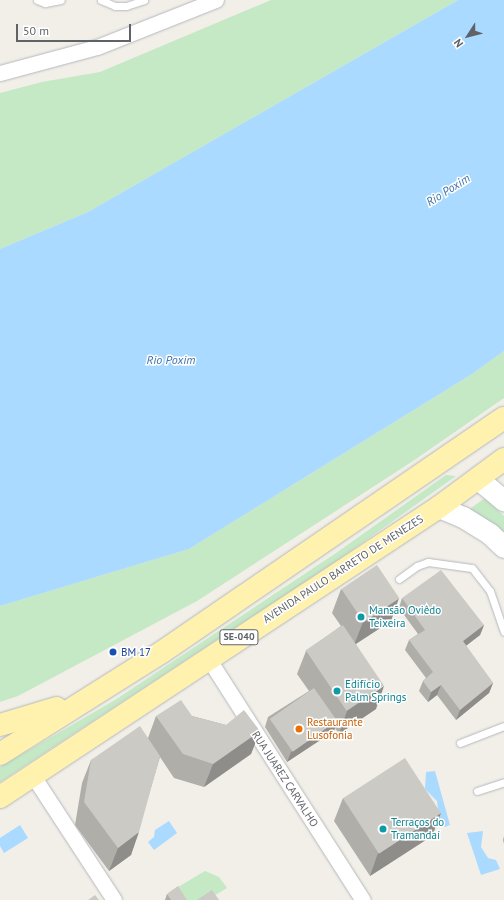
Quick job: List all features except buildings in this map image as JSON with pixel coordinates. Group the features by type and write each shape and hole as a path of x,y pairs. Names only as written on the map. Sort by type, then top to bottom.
{"main road":[{"name":"SE-040","path":"0,754 79,702 162,652 442,462 504,418"},
{"name":"AVENIDA PAULO BARRETO DE MENEZES","path":"0,797 208,658 439,507 504,458"},
{"path":"442,462 477,478 504,501"},
{"path":"439,507 469,520 490,534 504,547"},
{"path":"0,725 79,702"}],"street":[{"path":"0,73 97,47 214,0"},
{"name":"RUA JUAREZ CARVALHO","path":"208,658 363,900"},
{"path":"33,776 114,900"}],"lane":[{"path":"37,0 45,3 61,0"},
{"path":"101,0 115,6 144,0"},
{"path":"399,579 417,566 428,562 472,568 490,591 504,632"},
{"path":"460,743 504,726"},
{"path":"477,792 504,782"}],"green space":[{"path":"271,0 458,0 88,212 0,249 0,93 42,82 100,72"},
{"path":"504,351 504,398 413,461 197,601 18,696 0,702 0,606 189,549 472,374"},
{"path":"446,475 456,476 341,558 0,782 0,767 115,700 336,553"},
{"path":"485,498 504,516 504,543 467,511"},
{"path":"205,871 219,877 227,888 207,900 172,900 168,893"}],"water":[{"name":"Rio Poxim","path":"458,0 504,0 504,351 472,374 189,549 0,606 0,249 88,212"},
{"path":"435,771 450,825 445,827 439,818 437,801 425,789 426,772"},
{"path":"169,821 177,833 154,850 148,842 154,837 155,830"},
{"path":"20,825 28,838 4,853 0,846 0,838"},
{"path":"483,831 481,847 488,858 496,860 500,869 481,875 467,833"}],"place":[{"name":"Mansão Oviêdo Teixeira","path":"361,617"},
{"name":"BM 17","path":"113,652"},
{"name":"Edifício Palm Springs","path":"337,691"},
{"name":"Restaurante Lusofonia","path":"299,729"},
{"name":"Terraços do Tramandaí","path":"383,829"}]}
